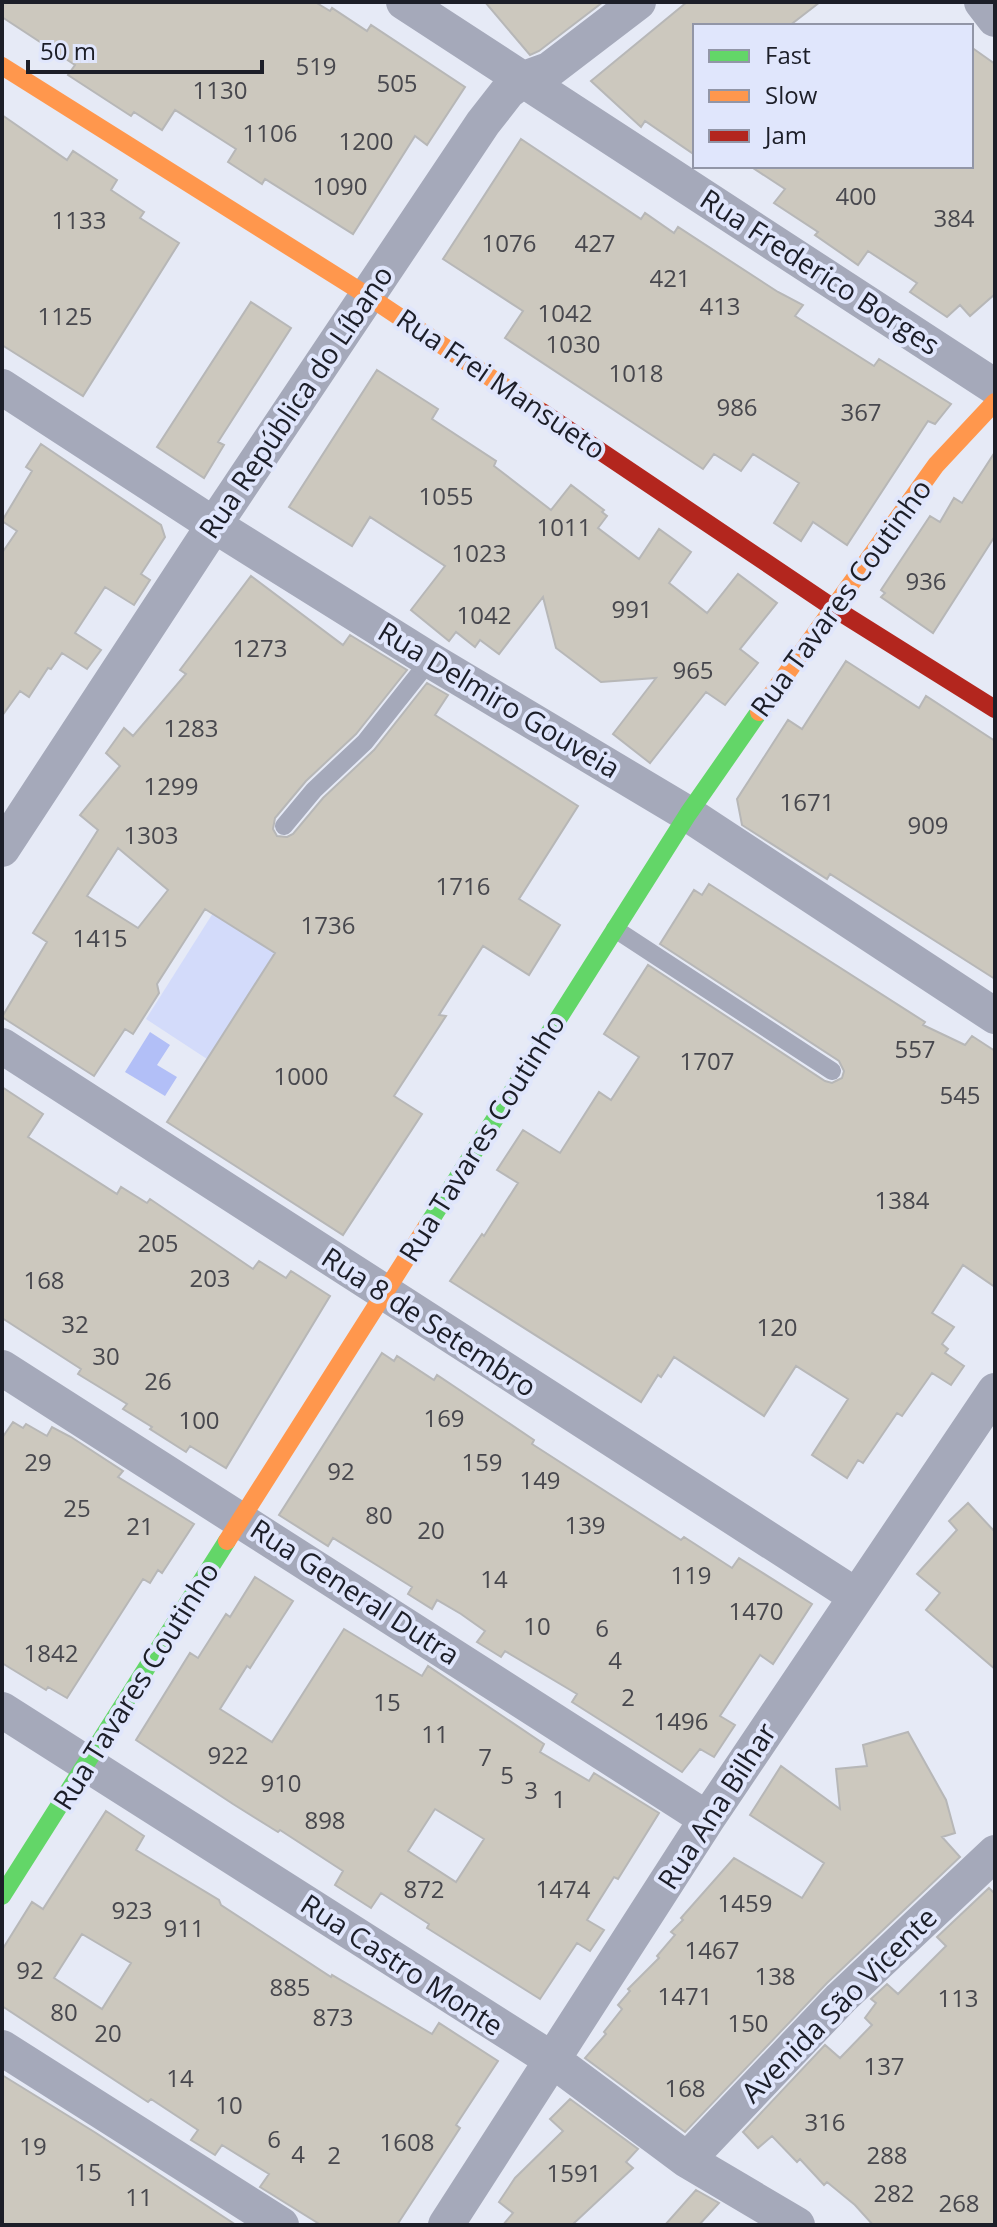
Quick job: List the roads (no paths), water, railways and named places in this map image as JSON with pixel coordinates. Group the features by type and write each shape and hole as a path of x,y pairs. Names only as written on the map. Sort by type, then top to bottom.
{"street":[{"name":"Rua Frederico Borges","path":"404,2 995,387"},
{"name":"Rua República do Líbano","path":"2,849 483,123 508,91 524,79 549,70 638,2"},
{"path":"982,2 995,19"},
{"name":"Rua Frei Mansueto","path":"2,66 368,296 832,607 995,709"},
{"name":"Rua Delmiro Gouveia","path":"2,387 430,660 688,814 995,1016"},
{"name":"Rua Tavares Coutinho","path":"2,1896 688,814 832,607 936,465 995,402"},
{"name":"Rua 8 de Setembro","path":"2,1046 856,1596"},
{"name":"Rua General Dutra","path":"2,1368 707,1819"},
{"name":"Rua Ana Bilhar","path":"446,2225 707,1819 995,1391"},
{"name":"Rua Castro Monte","path":"2,1710 554,2061 687,2160 797,2225"},
{"name":"Avenida São Vicente","path":"687,2160 841,1998 995,1853"},
{"path":"2,2048 281,2225"}],"lane":[{"path":"284,826 314,790 365,742 430,660"},
{"path":"615,929 832,1071"}],"water":[{"path":"150,1032 170,1045 157,1065 177,1077 165,1096 125,1072"}]}
